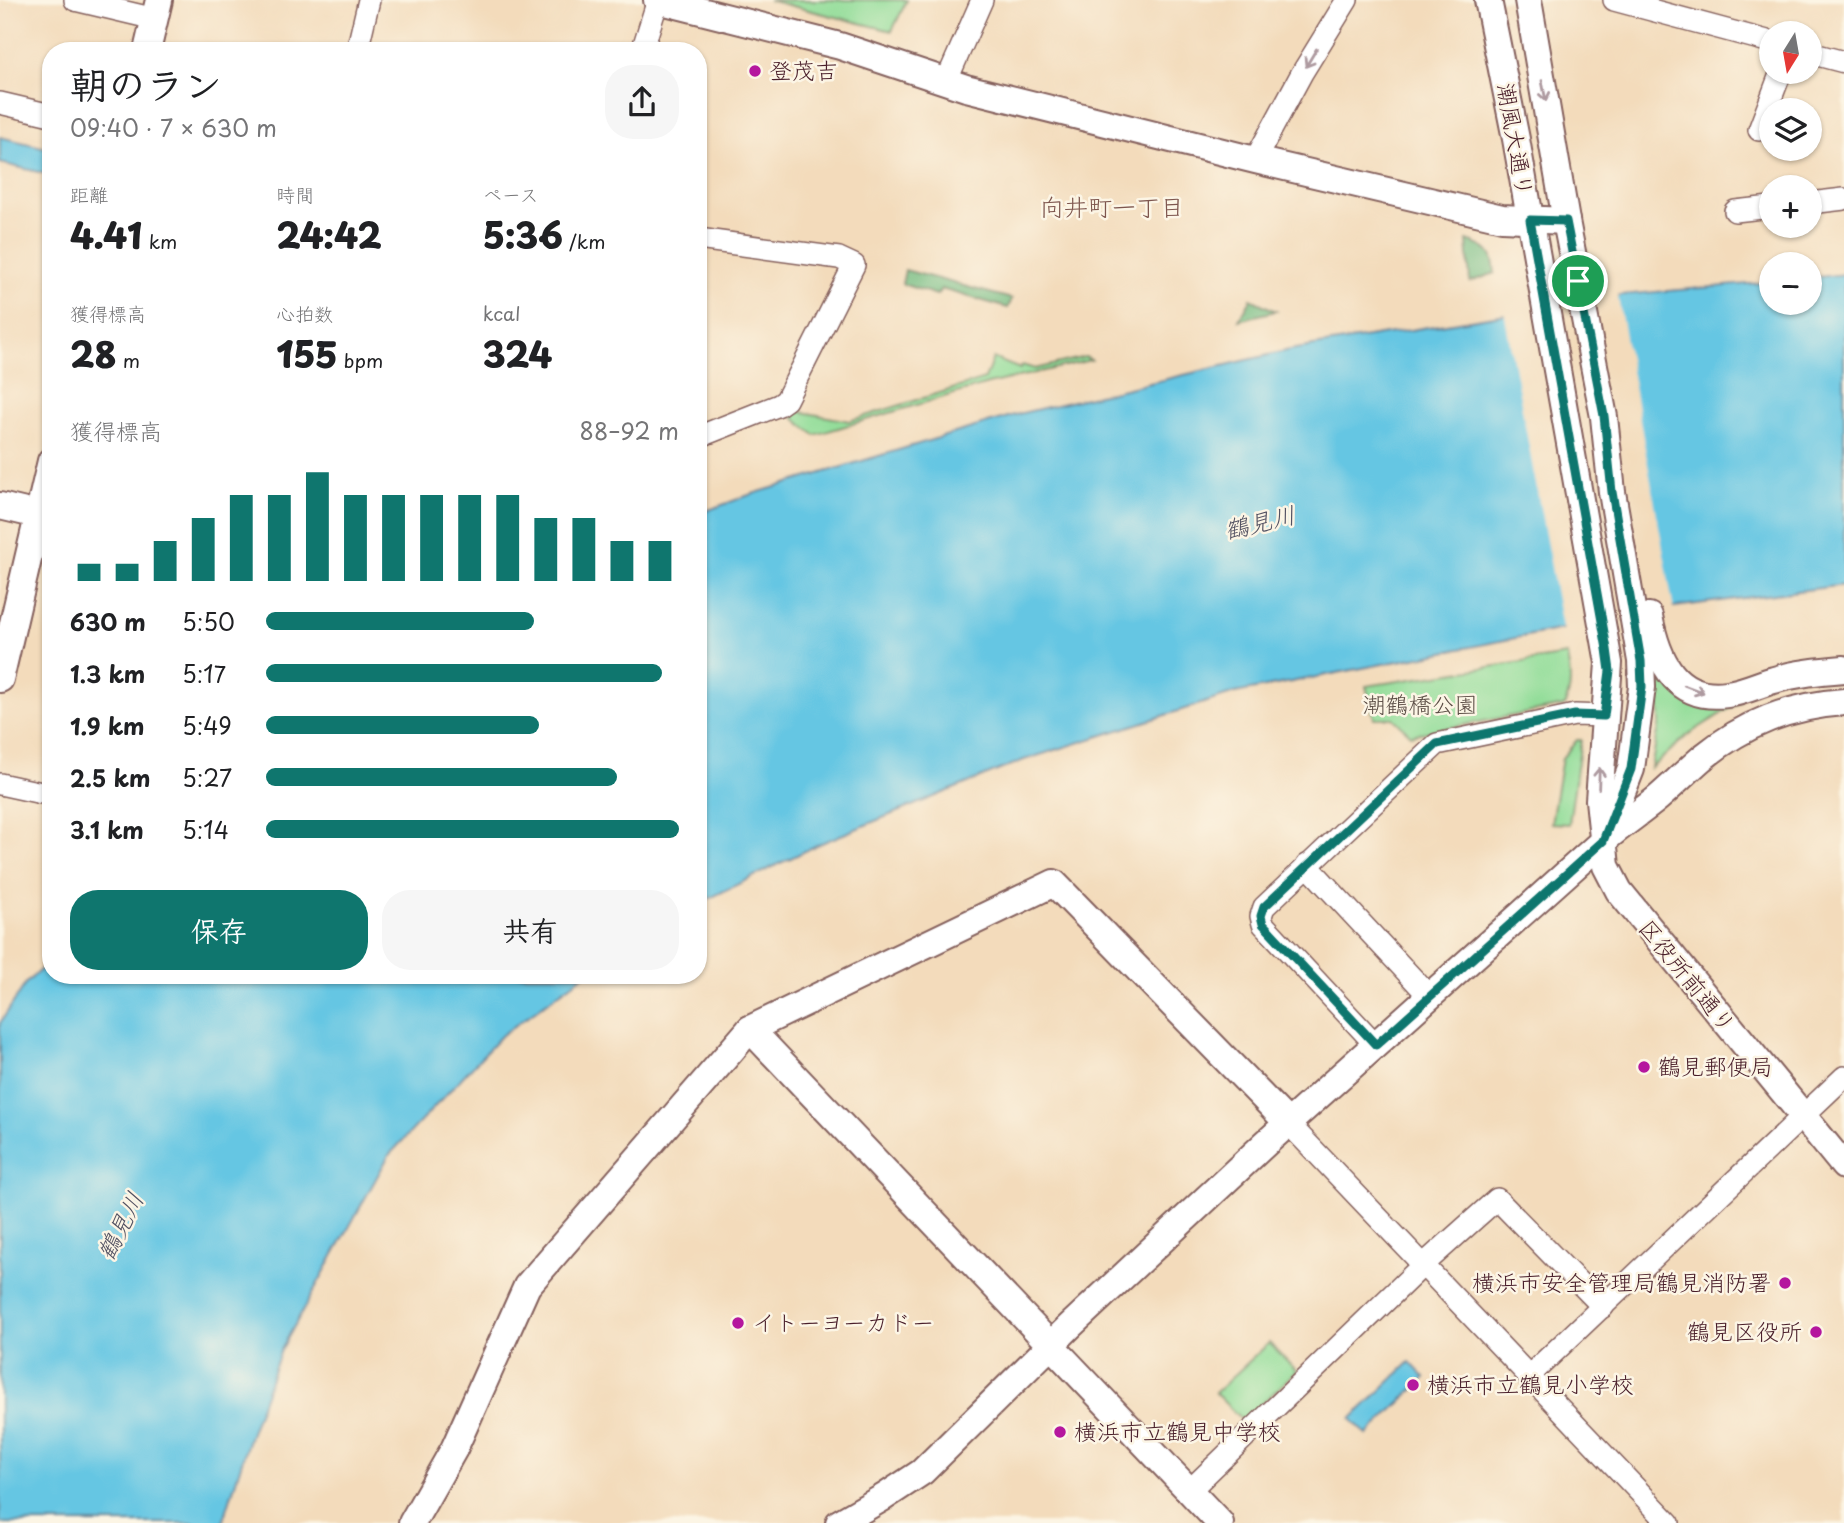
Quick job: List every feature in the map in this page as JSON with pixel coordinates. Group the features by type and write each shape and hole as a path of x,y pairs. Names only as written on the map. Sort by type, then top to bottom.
{"street":[{"path":"75,0 157,10 149,42"},
{"path":"359,42 369,0"},
{"path":"645,42 657,0 840,46 946,82 1255,160 1502,218 1566,221"},
{"path":"946,82 982,0"},
{"path":"1255,160 1302,73 1347,0"},
{"name":"潮風大通り","path":"1488,0 1607,649"},
{"path":"1614,0 1759,39"},
{"path":"1529,8 1522,74 1543,198 1541,206 1530,220"},
{"name":"潮風大通り","path":"1529,8 1566,221 1604,416 1612,492 1645,640"},
{"path":"1822,56 1844,62"},
{"path":"0,103 42,113"},
{"path":"1822,202 1844,199"},
{"path":"1735,211 1759,208"},
{"path":"707,240 839,258 854,265 786,400 707,433"},
{"path":"0,506 42,516"},
{"path":"0,679 4,643 42,523"},
{"path":"1645,640 1661,657 1673,677 1694,690 1709,694 1727,694 1812,671 1844,669"},
{"path":"1603,841 1631,769 1645,640"},
{"name":"区役所前通り","path":"1607,649 1610,671 1604,716 1599,800 1606,866 1619,891 1844,1166"},
{"path":"1626,820 1654,777 1714,727 1774,699 1801,691 1844,686"},
{"path":"839,1523 922,1472 1051,1345 1288,1123 1626,820 1658,798 1705,755 1772,715 1803,706 1844,702"},
{"path":"1376,1045 1263,924 1261,916 1264,907 1437,744 1575,715 1604,716"},
{"path":"0,784 42,793"},
{"path":"1307,866 1430,997"},
{"path":"412,1523 454,1448 527,1286 750,1029 1054,883 1288,1123 1669,1523"},
{"path":"750,1029 1220,1523"},
{"path":"1528,1377 1844,1077"},
{"path":"1189,1491 1423,1265 1497,1199 1603,1307"}],"green space":[{"path":"768,0 907,0 892,31"},
{"path":"1467,241 1488,251 1495,273 1470,282"},
{"path":"905,270 1012,299 1008,308 941,289 937,295 902,284"},
{"path":"1251,299 1276,311 1239,320"},
{"path":"1085,357 1091,360 988,384 815,435 789,412 792,410 849,421 985,379 993,358 1020,369 1022,365 1035,369"},
{"name":"潮鶴橋公園","path":"1567,655 1570,687 1564,706 1411,735 1393,718 1374,718 1366,686"},
{"path":"1663,683 1740,702 1689,734 1651,768 1660,722 1658,685"},
{"path":"1577,740 1581,740 1569,824 1551,823 1562,758"},
{"path":"1269,1343 1297,1371 1243,1421 1215,1393"}],"water":[{"path":"0,137 42,147 42,173 0,163"},
{"name":"鶴見川","path":"1844,274 1844,585 1674,607 1235,693 1024,760 819,844 707,900 707,511 749,495 1018,414 1290,350 1621,295 1759,283 1759,315 1822,315 1822,277"},
{"name":"鶴見川","path":"42,968 42,984 572,984 502,1035 389,1155 281,1350 250,1435 223,1523 0,1523 0,1023 26,983"},
{"path":"1410,1362 1425,1378 1367,1435 1351,1419"}],"pier":[{"path":"1617,292 1674,610 1563,632 1504,311"}],"place":[{"name":"登茂吉","path":"755,71"},
{"name":"鶴見郵便局","path":"1644,1067"},
{"name":"横浜市安全管理局鶴見消防署","path":"1785,1283"},
{"name":"イトーヨーカドー","path":"738,1323"},
{"name":"鶴見区役所","path":"1816,1332"},
{"name":"横浜市立鶴見小学校","path":"1413,1385"},
{"name":"横浜市立鶴見中学校","path":"1060,1432"}],"district":[{"name":"向井町一丁目","path":"1112,208"}],"route":[{"path":"1530,220 1566,221 1578,281 1604,416 1612,492 1641,661 1642,687 1631,769 1603,841 1376,1045 1263,924 1261,916 1264,907 1437,744 1575,715 1604,716 1610,671 1607,649 1530,220"}]}
